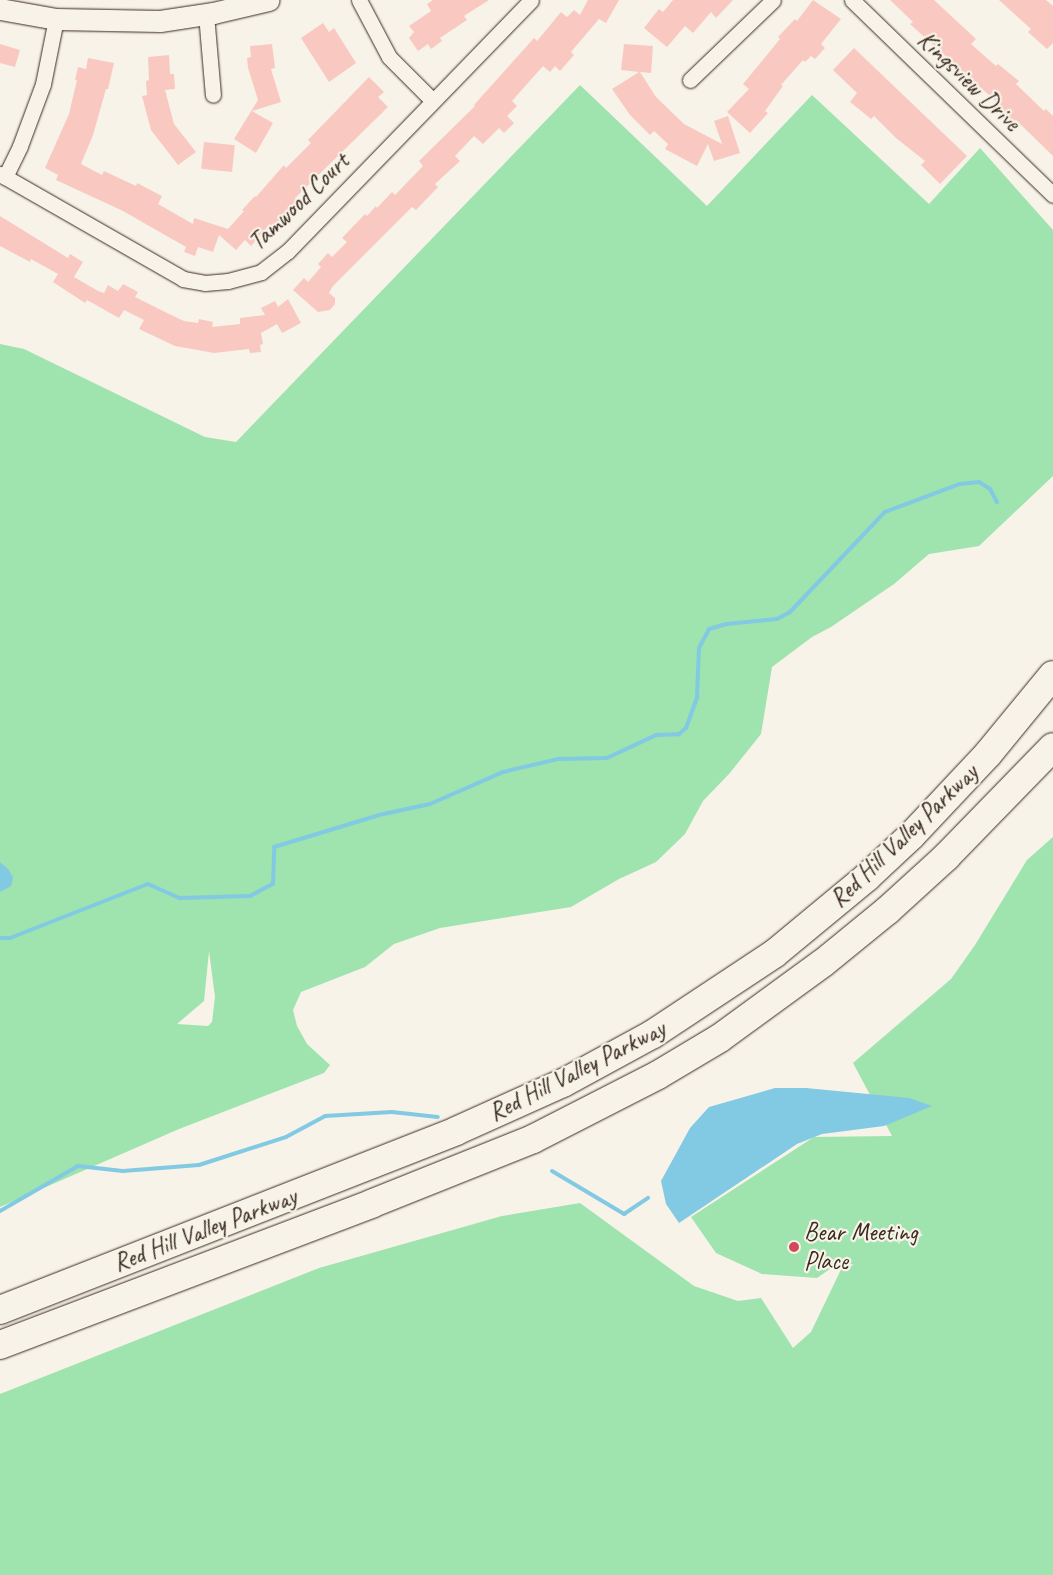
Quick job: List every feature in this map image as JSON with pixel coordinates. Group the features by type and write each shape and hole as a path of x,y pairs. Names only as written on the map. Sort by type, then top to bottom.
{"highway":[{"name":"Red Hill Valley Parkway","path":"0,1310 456,1131 563,1083 653,1034 774,954 867,877 911,836 988,754 1053,675"},
{"name":"Red Hill Valley Parkway","path":"0,1345 374,1203 532,1138 658,1075 720,1038 830,958 902,898 946,857 1053,747"}],"street":[{"path":"0,9 56,19 160,21 206,14 269,0"},
{"path":"358,0 389,56 432,100"},
{"name":"Tamwood Court","path":"2,175 183,278 205,283 228,281 261,272 288,251 432,100 531,0"},
{"path":"690,80 773,0"},
{"name":"Kingsview Drive","path":"852,0 1053,195"},
{"path":"206,14 213,95"},
{"path":"2,175 20,146 43,84 56,19"}],"green space":[{"path":"580,85 707,206 812,95 929,204 980,148 1053,230 1053,476 979,546 929,554 894,584 831,627 812,637 772,667 761,734 729,774 703,801 685,834 656,862 619,879 571,907 440,928 394,944 365,967 301,992 293,1010 297,1026 307,1044 330,1065 324,1073 179,1129 0,1207 0,344 24,349 205,437 236,442","holes":["209,951 215,997 212,1022 208,1026 177,1024 204,1001"]},
{"path":"1053,837 1053,1575 0,1575 0,1394 319,1268 502,1216 580,1203 694,1286 738,1301 761,1298 793,1348 811,1332 847,1257 817,1278 762,1274 716,1253 691,1217 814,1137 892,1136 853,1063 951,979 975,945 1027,860"}],"water":[{"path":"0,862 13,877 11,886 0,892"},
{"path":"775,1088 806,1088 909,1098 932,1106 884,1126 822,1134 797,1144 679,1223 666,1204 661,1181 690,1128 709,1107"}],"building":[{"path":"433,0 489,0 464,16 467,20 440,38 442,41 431,49 428,44 418,51 409,38 414,32 409,26 431,11 427,4"},
{"path":"588,0 619,0 606,23 599,19 571,52 574,55 560,71 555,66 550,72 543,66 512,101 517,106 507,116 514,123 504,133 499,128 483,144 474,136 455,156 460,161 435,184 438,187 416,210 412,207 333,286 329,293 335,298 335,304 330,310 318,312 293,290 304,278 308,282 321,267 318,264 328,253 332,257 347,242 342,238 365,214 367,216 376,206 377,208 392,192 395,195 423,166 419,161 475,106 534,38 537,41 561,12 567,17 574,10 580,15"},
{"path":"673,0 733,0 716,18 711,12 693,33 685,26 667,47 644,28 659,9 663,12"},
{"path":"813,0 841,19 821,44 825,48 815,59 811,56 805,62 803,60 781,85 783,86 765,111 768,113 750,133 727,112 749,89 743,84 780,39 778,37 795,19 797,21"},
{"path":"890,0 934,0 976,39 971,44 996,66 998,64 1019,81 1016,84 1044,111 1046,109 1053,116 1053,156 1016,120 1012,124 998,110 1001,106 910,24 913,22"},
{"path":"999,0 1046,0 1053,6 1053,43 1047,49 1028,32 1031,29"},
{"path":"323,23 329,32 334,28 356,63 329,82 301,38"},
{"path":"0,44 20,50 15,67 0,63"},
{"path":"272,44 275,68 271,69 281,102 252,111 273,123 256,153 234,139 258,100 248,68 247,58 251,57 250,46"},
{"path":"624,44 653,46 651,73 640,72 656,97 684,124 722,144 714,121 728,116 740,153 714,161 708,144 697,166 665,149 668,144 654,131 650,135 630,115 612,89 639,72 621,70"},
{"path":"854,48 967,156 940,184 921,165 925,161 896,138 874,116 871,119 850,102 857,93 833,70"},
{"path":"169,55 170,74 174,74 175,89 165,90 174,124 196,152 178,165 151,130 142,96 147,95 146,81 149,80 148,57"},
{"path":"88,58 114,63 108,89 106,89 93,135 81,164 102,175 104,171 136,186 137,183 162,196 158,204 193,224 194,218 228,229 244,211 242,210 284,165 286,168 311,143 308,140 369,77 384,92 378,97 388,107 295,198 297,201 274,228 270,224 251,246 245,240 236,250 219,235 213,252 198,247 195,256 184,252 186,247 123,211 56,180 58,175 45,168 69,114 78,67 86,69"},
{"path":"204,142 235,145 232,172 201,169"},
{"path":"0,216 68,258 70,254 83,262 74,277 98,291 104,293 108,285 118,291 123,284 138,292 135,297 167,313 184,321 198,323 199,319 213,322 212,327 240,324 240,318 265,315 261,308 275,301 278,307 288,299 301,323 282,333 277,324 261,333 263,344 260,345 261,352 250,353 249,349 214,353 175,346 139,329 144,320 124,310 119,318 87,300 85,303 53,282 58,274 31,259 30,262 0,246"}],"waterway":[{"path":"0,938 10,938 148,884 180,898 250,896 273,884 274,847 379,815 430,804 503,772 558,759 607,758 656,735 679,734 686,728 697,697 699,648 709,629 726,624 777,619 790,612 885,512 960,484 979,482 990,489 997,502"},
{"path":"0,1211 78,1166 123,1171 199,1165 286,1137 325,1116 392,1112 438,1117"},
{"path":"552,1171 624,1214 648,1198"}],"place":[{"name":"Bear Meeting Place","path":"794,1247"}]}
